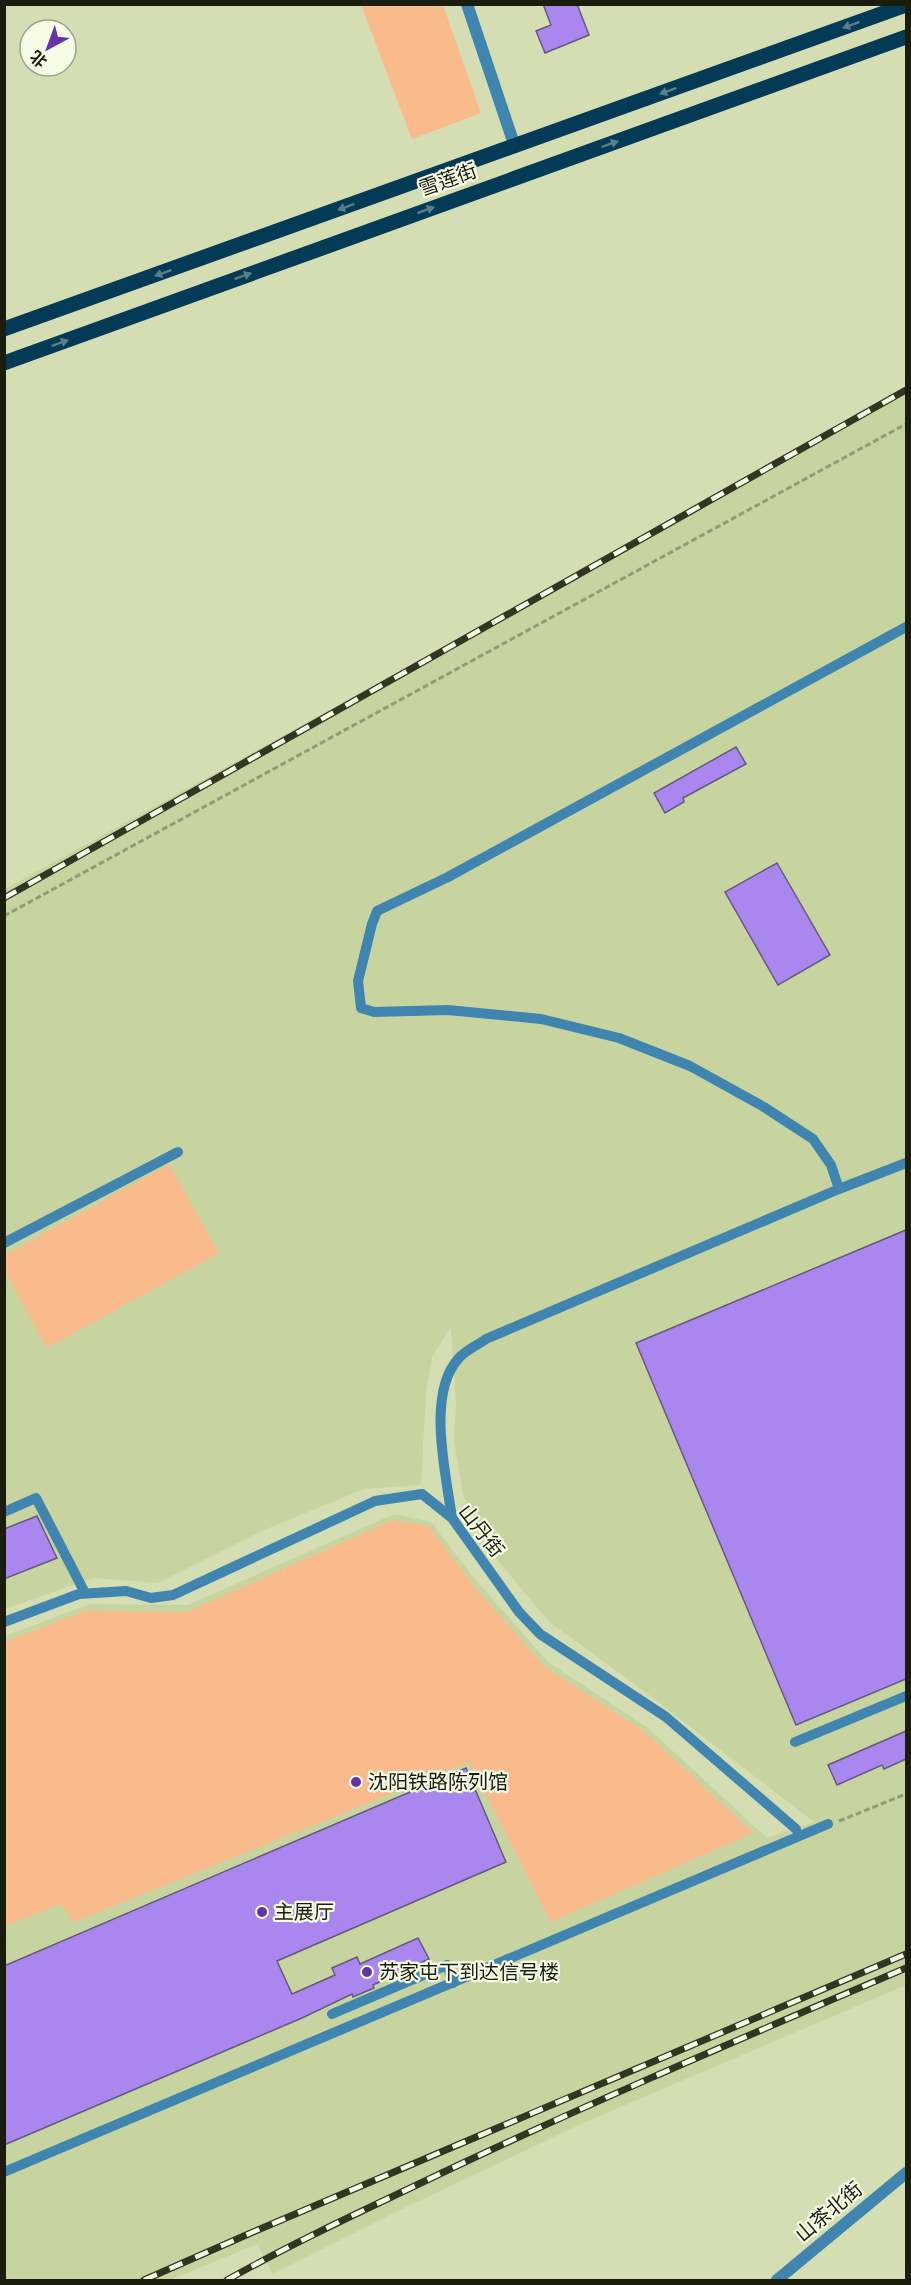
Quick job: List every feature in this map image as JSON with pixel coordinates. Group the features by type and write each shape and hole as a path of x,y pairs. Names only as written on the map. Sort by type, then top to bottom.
{"main road":[{"name":"雪莲街","path":"4,329 906,5"},
{"name":"雪莲街","path":"4,363 906,36"}],"street":[{"path":"468,4 515,147"},
{"name":"山茶北街","path":"777,2280 906,2173"}],"lane":[{"path":"839,1188 831,1165 813,1139 764,1107 690,1066 619,1038 541,1019 448,1010 374,1012 361,1008 358,981 377,911 448,877 906,627"},
{"path":"4,1243 178,1152"},
{"path":"452,1518 439,1427 445,1379 459,1358 486,1339 839,1188 906,1163"},
{"name":"山丹街","path":"4,1622 85,1593 126,1591 151,1598 173,1595 375,1502 422,1494 452,1518 519,1612 540,1634 666,1717 796,1829"},
{"path":"4,1512 36,1498 85,1593"},
{"path":"795,1742 906,1696"},
{"path":"4,2172 828,1824"},
{"path":"332,2014 447,1965 453,1983"},
{"path":"350,2006 357,2023"}],"path":[{"path":"4,916 906,424"},
{"path":"828,1824 849,1819 906,1794"}],"shaded area":[{"path":"361,5 443,5 481,113 412,139"},
{"path":"906,392 906,1985 581,2124 396,2212 273,2274 257,2244 170,2280 5,2280 5,1636 90,1604 188,1605 394,1514 431,1522 474,1578 548,1662 647,1727 767,1838 814,1822 636,1685 549,1622 491,1552 463,1495 454,1441 456,1406 451,1327 432,1357 426,1392 421,1485 364,1489 264,1530 158,1583 93,1578 5,1609 5,889"},
{"path":"169,1164 219,1253 47,1348 5,1271 5,1255"},
{"name":"沈阳铁路陈列馆","path":"393,1520 429,1526 473,1585 546,1668 644,1731 753,1833 551,1922 469,1762 74,1922 61,1904 5,1926 5,1642 85,1611 187,1612"}],"building":[{"path":"543,4 577,4 589,35 545,53 536,31 551,25"},
{"path":"736,747 746,764 683,798 684,802 665,813 654,793"},
{"path":"777,863 830,955 778,985 725,892"},
{"path":"906,1230 906,1679 796,1725 636,1343"},
{"path":"37,1516 57,1558 4,1579 4,1529"},
{"path":"906,1731 906,1759 884,1769 882,1765 837,1785 828,1765"},
{"name":"主展厅","path":"466,1768 506,1862 277,1961 292,1994 335,1975 332,1968 357,1957 360,1964 418,1938 429,1959 373,1985 374,1988 353,1997 352,1994 302,2018 4,2145 4,1966"}],"railway":[{"path":"4,898 906,390"},
{"path":"144,2280 906,1954"},
{"path":"227,2280 281,2251 503,2144 906,1968"}],"place":[{"name":"沈阳铁路陈列馆","path":"356,1782"},
{"name":"主展厅","path":"262,1912"},
{"name":"苏家屯下到达信号楼","path":"367,1972"}]}
